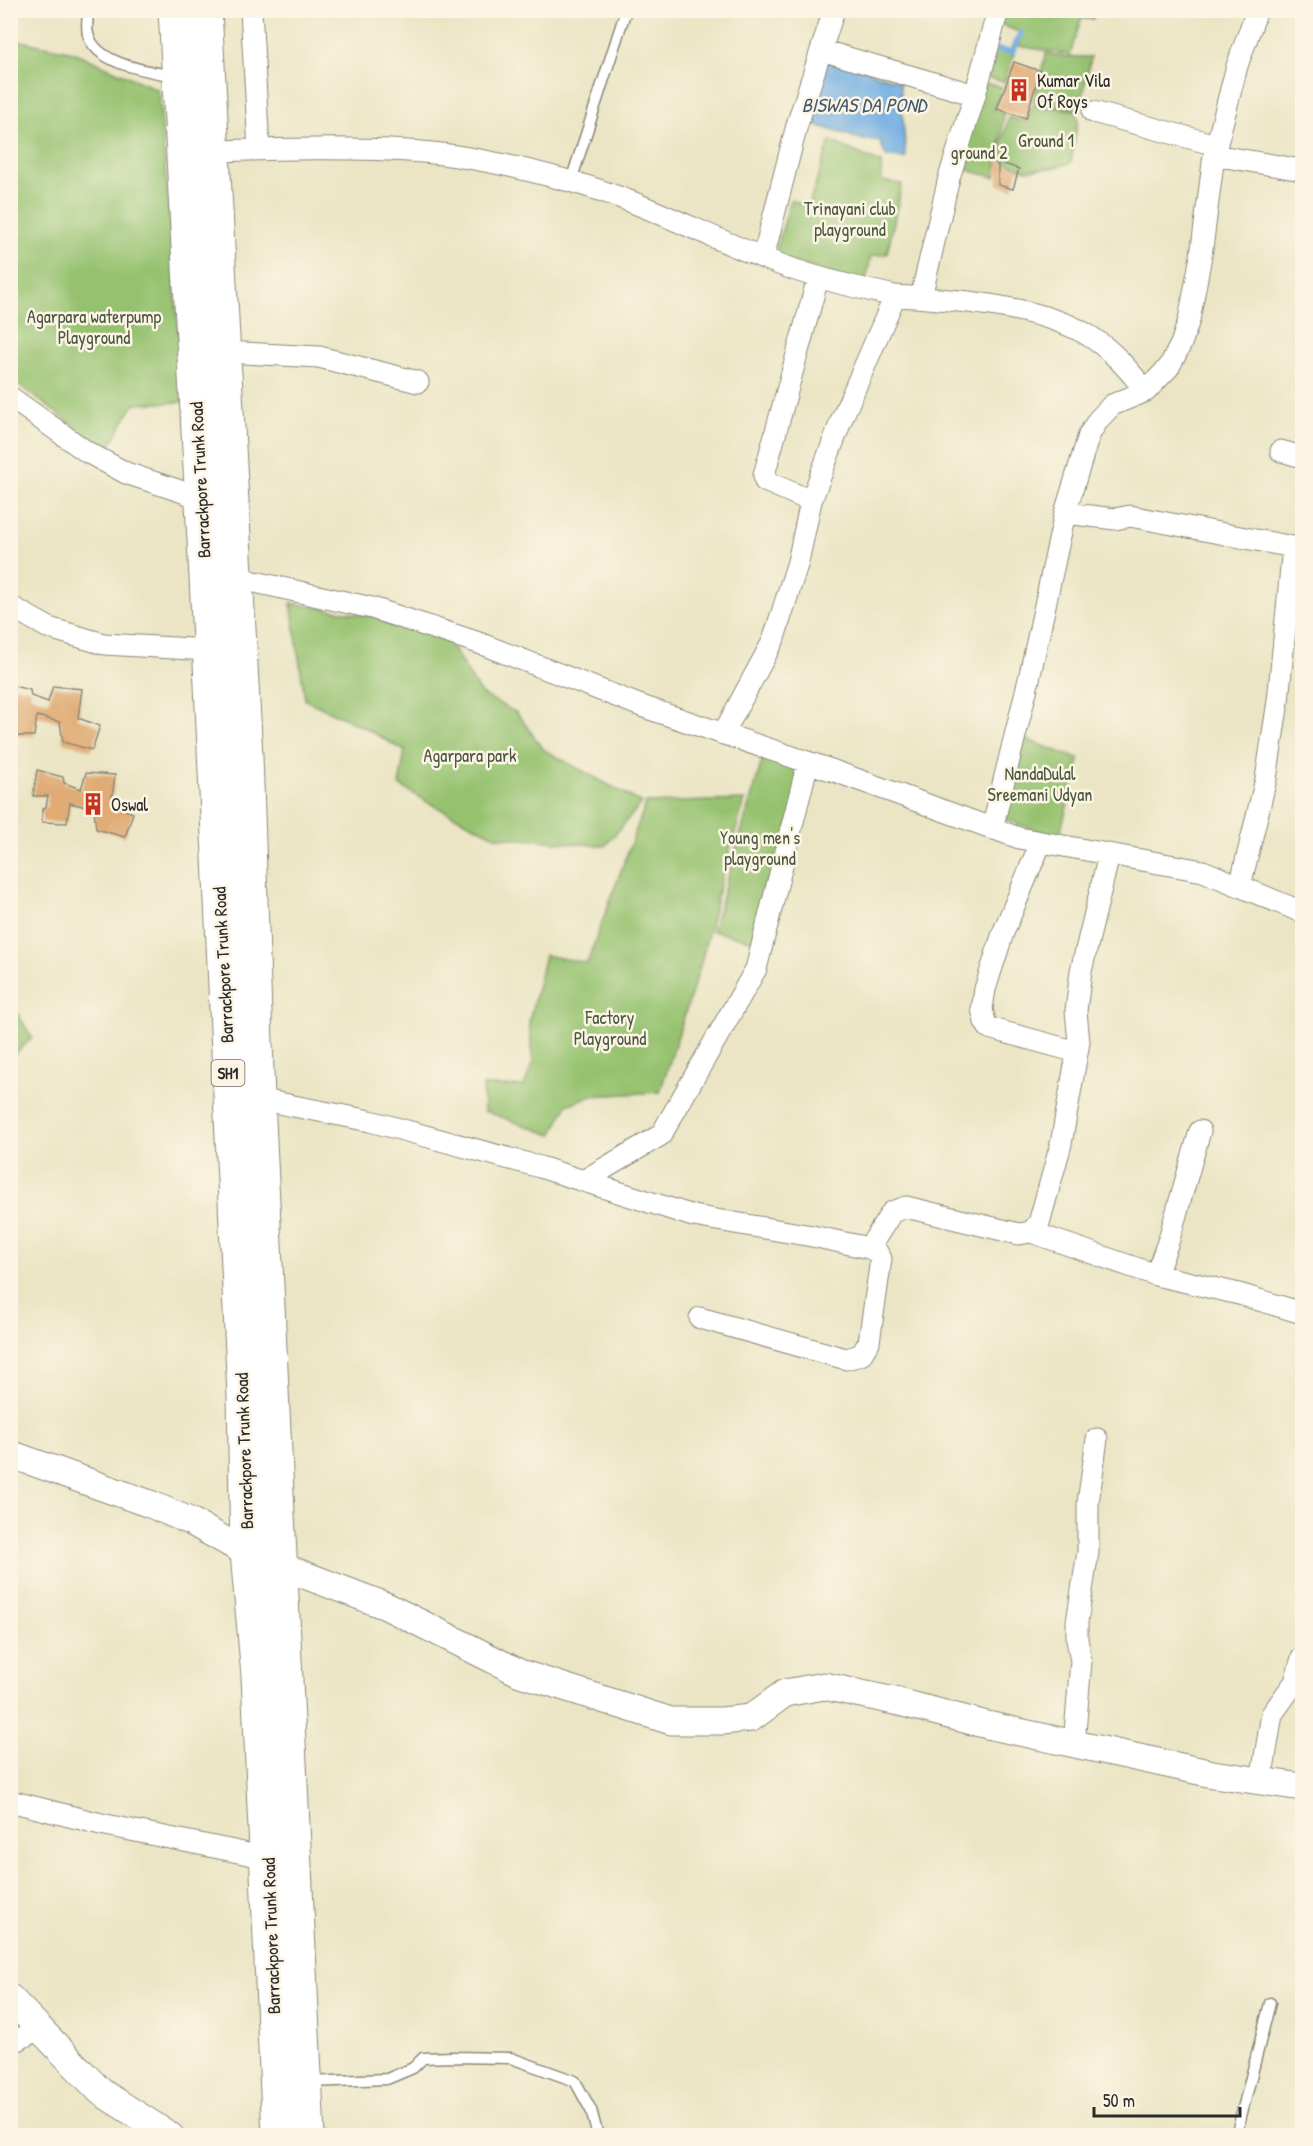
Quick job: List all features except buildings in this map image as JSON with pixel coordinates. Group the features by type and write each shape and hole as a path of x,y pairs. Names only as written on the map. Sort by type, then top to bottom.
{"main road":[{"name":"Barrackpore Trunk Road","path":"175,10 201,498 221,578 246,756 258,1099 308,2136"},
{"name":"Barrackpore Trunk Road","path":"205,10 224,352 221,578 209,650 243,1396 247,1553 258,1676 268,1858 279,2136"}],"street":[{"path":"251,10 259,149"},
{"path":"763,258 796,125 834,10"},
{"path":"921,297 949,178 998,10"},
{"path":"992,829 1029,679 1065,513 1089,435 1098,420 1112,405 1146,391 1169,367 1181,344 1189,320 1201,256 1215,150 1237,66 1257,10"},
{"path":"821,50 975,95"},
{"path":"1093,112 1215,150 1302,170"},
{"path":"213,151 259,149 422,152 501,165 571,181 654,211 763,258 818,278 895,296 921,297 1019,311 1047,318 1093,338 1115,356 1146,391"},
{"path":"811,501 771,486 765,482 764,475 818,278"},
{"path":"723,734 773,641 798,562 811,501 843,416 895,296"},
{"path":"224,352 319,357 418,382"},
{"path":"10,397 97,457 126,473 201,498"},
{"path":"1281,451 1302,457"},
{"path":"1065,513 1114,519 1130,516 1293,547 1285,636 1269,757 1240,886"},
{"path":"221,578 372,608 479,643 644,707 808,762 1019,838 1203,871 1302,912"},
{"path":"10,606 49,628 104,644 209,650"},
{"path":"583,1181 661,1135 756,969 808,762"},
{"path":"1041,843 1003,933 985,989 982,1009 985,1022 990,1029 1077,1052"},
{"path":"1031,1232 1039,1223 1061,1144 1079,1042 1076,1011 1081,971 1109,855"},
{"path":"258,1099 370,1121 540,1167 693,1216 869,1248 877,1252 881,1259 869,1342 861,1355 846,1359 700,1318"},
{"path":"1156,1275 1169,1239 1200,1131"},
{"path":"869,1248 892,1212 906,1207 1019,1234 1031,1232 1156,1275 1239,1294 1302,1313"},
{"path":"1074,1744 1081,1661 1077,1622 1088,1552 1088,1503 1097,1438"},
{"path":"10,1454 150,1504 192,1522 247,1553 387,1606 520,1673 671,1721 722,1721 751,1718 785,1693 824,1686 1213,1774 1302,1787"},
{"path":"1261,1781 1272,1714 1295,1682 1302,1658"},
{"path":"10,1801 100,1824 268,1858"},
{"path":"10,1998 100,2092 170,2136"},
{"path":"10,2044 39,2028"}],"lane":[{"path":"88,10 87,32 90,40 98,49 124,65 178,77"},
{"path":"571,181 626,10"},
{"path":"1236,2136 1270,2003"},
{"path":"305,2082 387,2079 412,2068 423,2058 511,2058 575,2081 591,2110 598,2136"}],"green space":[{"path":"1001,11 1094,11 1093,19 1081,19 1070,55 1019,46 1021,33 998,23"},
{"name":"Agarpara waterpump Playground","path":"11,39 73,52 159,90 184,402 134,404 107,451 10,378 10,110 14,99 11,98"},
{"path":"989,50 1014,54 1004,82 983,77"},
{"path":"1046,53 1066,57 1091,57 1080,110 1033,102"},
{"name":"ground 2","path":"981,82 1002,87 994,110 1004,114 995,177 954,167"},
{"name":"Ground 1","path":"1033,105 1075,110 1078,119 1071,163 1051,168 1026,170 999,160 1009,117 1026,122"},
{"name":"Trinayani club playground","path":"830,141 881,163 882,181 902,184 887,254 871,256 865,284 774,256 791,200 808,207"},
{"name":"Agarpara park","path":"291,603 371,616 448,641 481,694 517,713 544,750 642,803 605,846 497,837 429,803 399,785 405,751 365,728 305,700"},
{"name":"NandaDulal Sreemani Udyan","path":"1019,737 1079,759 1059,838 1000,818"},
{"name":"Young men's playground","path":"765,751 807,764 755,941 712,931"},
{"name":"Factory Playground","path":"745,800 724,868 701,963 660,1092 590,1096 567,1105 552,1135 484,1111 483,1086 524,1086 533,1062 529,1022 545,955 587,963 646,803"},
{"path":"11,1002 32,1038 11,1057"}],"water":[{"name":"BISWAS DA POND","path":"824,56 900,82 906,158 886,157 880,141 864,140 803,121"}],"waterway":[{"path":"991,49 1012,52 1021,33"}],"place":[{"name":"Kumar Vila Of Roys","path":"1019,90"},
{"name":"Oswal","path":"93,804"}]}
